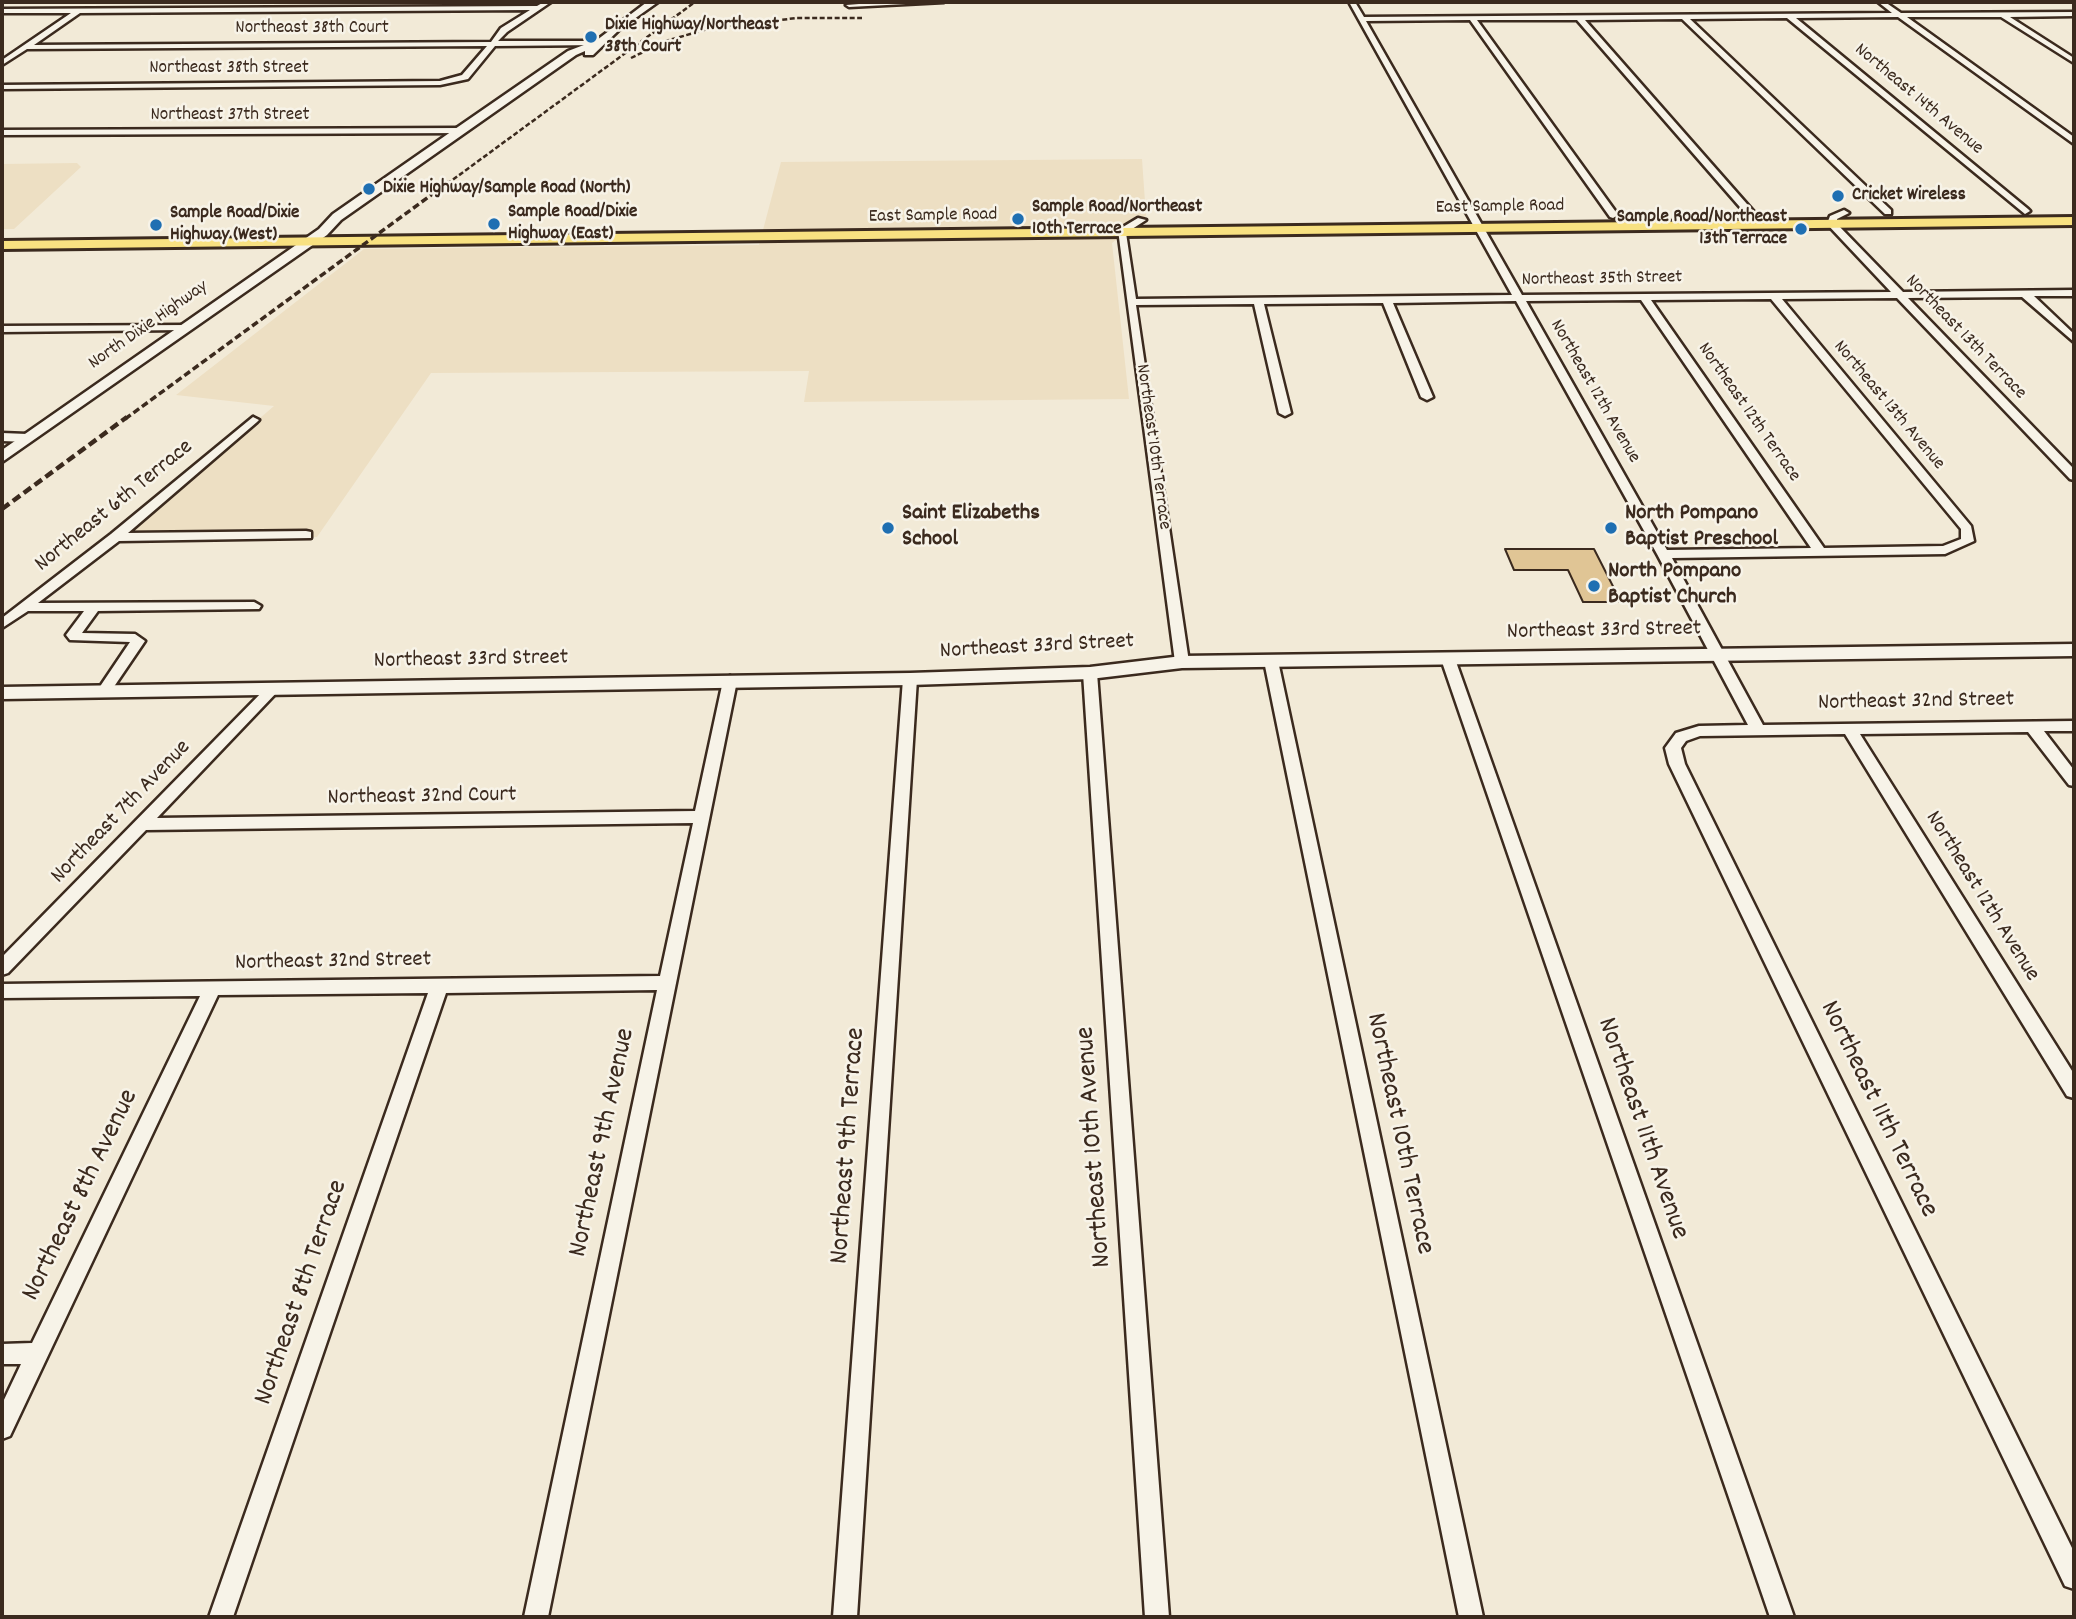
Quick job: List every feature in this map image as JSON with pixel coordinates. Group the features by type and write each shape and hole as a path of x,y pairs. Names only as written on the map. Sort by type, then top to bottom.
{"main road":[{"name":"North Dixie Highway","path":"2,457 305,243 366,211 589,53 598,43 653,2"},
{"name":"North Dixie Highway","path":"323,232 337,217 572,53 598,43"},
{"name":"East Sample Road","path":"2,245 1084,233 1475,222 1613,215 2074,210"},
{"name":"East Sample Road","path":"2,234 1140,220 1738,224 2074,221"},
{"path":"1084,233 1106,221"},
{"path":"673,239 711,227"},
{"name":"Northeast 33rd Street","path":"2,693 910,679 1090,673 1182,662 2074,650"}],"street":[{"path":"2,63 92,2"},
{"path":"491,43 504,30 548,2"},
{"path":"849,5 941,2"},
{"name":"Northeast 12th Avenue","path":"1352,2 1364,19 1517,298 1663,554 1758,730"},
{"path":"1881,2 2074,141"},
{"path":"2,10 538,8"},
{"path":"1364,19 2074,14"},
{"path":"2002,15 2074,61"},
{"name":"Northeast 14th Avenue","path":"1789,16 2025,211"},
{"path":"1684,17 1888,212"},
{"path":"1472,18 1613,215"},
{"path":"1579,18 1751,214 1749,220 1738,224"},
{"name":"Northeast 38th Street","path":"2,87 456,81 465,77 491,43"},
{"name":"Northeast 38th Court","path":"25,47 598,43"},
{"name":"Northeast 37th Street","path":"2,133 459,131"},
{"path":"1832,224 1833,218 1844,213"},
{"path":"1121,232 1140,220"},
{"name":"Northeast 13th Terrace","path":"1832,224 2074,476"},
{"name":"Northeast 10th Terrace","path":"1121,232 1182,662"},
{"path":"2024,293 2074,339"},
{"name":"Northeast 35th Street","path":"1131,302 2074,293"},
{"name":"Northeast 13th Avenue","path":"1774,296 1967,529 1968,541 1945,550 1821,552"},
{"name":"Northeast 12th Terrace","path":"1644,297 1821,552"},
{"path":"1387,300 1427,397"},
{"path":"1258,301 1285,412"},
{"path":"2,329 183,327"},
{"name":"Northeast 6th Terrace","path":"2,624 116,537 253,420"},
{"path":"2,437 27,438"},
{"path":"116,537 306,535"},
{"path":"1663,554 1821,552"},
{"path":"24,607 254,606"},
{"path":"94,607 73,635 75,637 135,638 138,641 104,691"},
{"name":"Northeast 11th Avenue","path":"1448,659 1782,1617"},
{"name":"Northeast 10th Terrace","path":"1271,662 1471,1617"},
{"name":"Northeast 10th Avenue","path":"1090,673 1157,1617"},
{"name":"Northeast 9th Terrace","path":"845,1617 910,679"},
{"name":"Northeast 9th Avenue","path":"536,1617 665,983 730,681"},
{"name":"Northeast 7th Avenue","path":"2,968 145,824 273,689"},
{"path":"2032,726 2074,781"},
{"name":"Northeast 32nd Street","path":"1758,730 2074,726"},
{"name":"Northeast 12th Avenue","path":"1849,729 2074,1090"},
{"name":"Northeast 11th Terrace","path":"1758,730 1699,731 1681,737 1672,748 1677,764 2074,1577"},
{"name":"Northeast 32nd Court","path":"145,824 700,817"},
{"name":"Northeast 32nd Street","path":"2,991 665,983"},
{"name":"Northeast 8th Terrace","path":"221,1617 439,986"},
{"name":"Northeast 8th Avenue","path":"2,1428 214,988"},
{"path":"2,1354 38,1353"}],"shaded area":[{"path":"1142,159 1146,216 1112,243 1129,399 804,402 809,371 431,373 317,537 128,532 274,406 176,395 364,249 759,245 781,162"},
{"path":"77,163 81,167 14,229 2,229 2,164"}],"building":[{"name":"North Pompano Baptist Church","path":"1505,549 1594,549 1621,602 1583,602 1568,570 1514,570"}],"railway":[{"path":"447,184 695,2"},
{"path":"631,58 666,41 711,28 797,18 862,18"},
{"path":"125,419 449,182"},
{"path":"2,509 127,417"}],"place":[{"name":"Dixie Highway/Northeast 38th Court","path":"591,37"},
{"name":"Dixie Highway/Sample Road (North)","path":"369,189"},
{"name":"Cricket Wireless","path":"1838,196"},
{"name":"Sample Road/Northeast 10th Terrace","path":"1018,219"},
{"name":"Sample Road/Dixie Highway (East)","path":"494,224"},
{"name":"Sample Road/Dixie Highway (West)","path":"156,225"},
{"name":"Sample Road/Northeast 13th Terrace","path":"1801,229"},
{"name":"Saint Elizabeths School","path":"888,528"},
{"name":"North Pompano Baptist Preschool","path":"1611,528"},
{"name":"North Pompano Baptist Church","path":"1594,586"}]}
